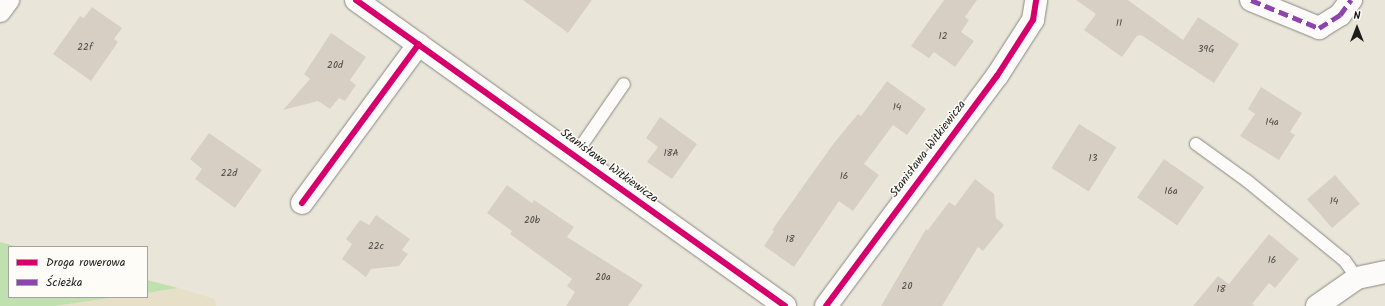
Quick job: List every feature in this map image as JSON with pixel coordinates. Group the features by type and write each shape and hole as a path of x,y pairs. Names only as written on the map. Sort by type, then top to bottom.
{"street":[{"path":"0,11 8,0"},
{"name":"Stanisława Witkiewicza","path":"356,0 785,306"},
{"name":"Stanisława Witkiewicza","path":"826,306 997,76 1033,20 1036,0"},
{"path":"1251,0 1319,28 1340,15 1351,0"},
{"path":"302,203 419,44"},
{"path":"1317,306 1357,278 1385,272"}],"lane":[{"path":"575,155 624,84"},
{"path":"1196,144 1246,180 1345,261 1357,278"}],"shaded area":[{"path":"178,288 215,299 216,306 55,306 109,298 148,298 148,293"}],"green space":[{"path":"0,242 14,246 8,246 8,298 109,298 55,306 0,306"},
{"path":"148,280 178,288 148,293"}],"building":[{"path":"523,0 592,0 568,33"},
{"path":"944,0 977,0 965,17 969,20 961,32 974,41 955,67 934,52 929,58 911,46"},
{"path":"1076,0 1128,0 1183,40 1198,17 1239,44 1214,83 1141,35 1137,36 1122,57 1084,30 1096,14"},
{"path":"92,7 122,28 114,39 118,42 91,81 53,54 80,16 84,18"},
{"path":"331,33 366,57 350,80 356,85 345,101 339,98 330,109 318,101 283,110 310,79 304,74"},
{"path":"887,81 926,109 907,135 893,125 864,164 879,175 853,211 839,201 794,267 764,246 774,231 772,230 834,143 858,114 861,116"},
{"path":"1261,87 1302,113 1290,132 1295,135 1279,160 1240,136 1255,114 1248,109"},
{"path":"660,117 697,144 672,179 647,162 658,147 646,138"},
{"path":"1079,124 1116,147 1089,191 1051,168"},
{"path":"209,133 262,170 235,208 195,179 202,169 190,159"},
{"path":"1164,159 1204,187 1177,226 1137,198"},
{"path":"1335,175 1360,204 1332,228 1307,199"},
{"path":"975,179 994,194 996,218 1004,225 983,251 978,247 942,306 881,306 926,229 928,230 949,202 955,206"},
{"path":"507,185 532,203 534,200 574,227 567,237 643,285 628,306 566,306 575,292 567,286 572,279 510,234 512,231 487,213"},
{"path":"376,215 410,239 402,250 408,254 399,266 371,269 366,277 342,259 352,244 346,239 360,220 369,225"},
{"path":"1269,234 1299,259 1275,288 1269,283 1252,304 1255,306 1193,306 1218,276 1229,284"}],"marked path":[{"path":"1251,0 1319,28 1340,15 1351,0"}],"cycle path":[{"path":"356,0 785,306"},
{"path":"826,306 997,76 1033,20 1036,0"},
{"path":"302,203 419,44"}]}
